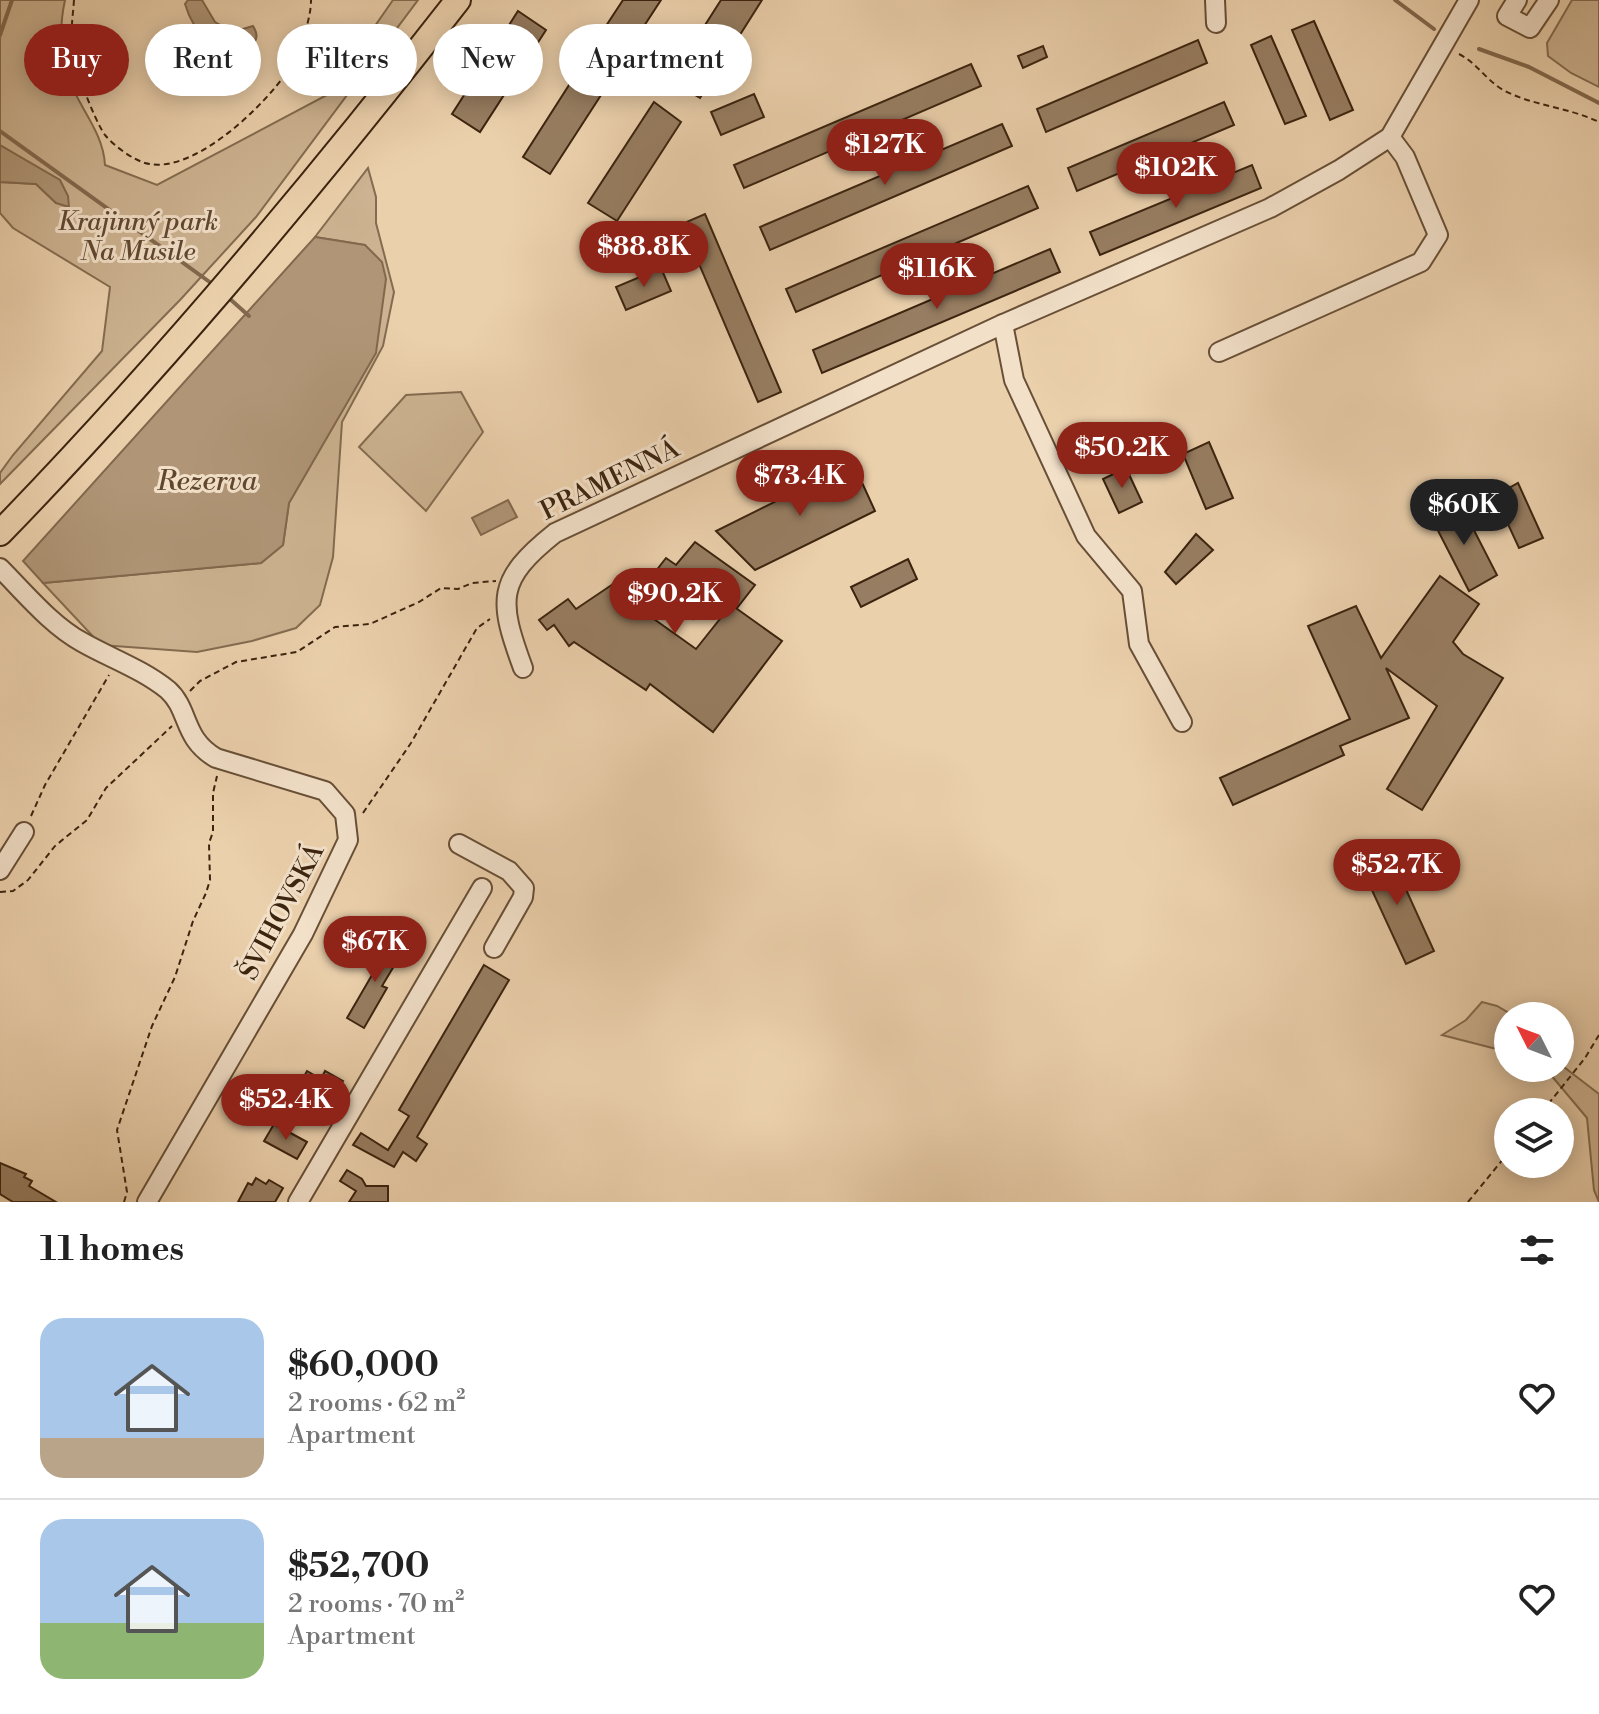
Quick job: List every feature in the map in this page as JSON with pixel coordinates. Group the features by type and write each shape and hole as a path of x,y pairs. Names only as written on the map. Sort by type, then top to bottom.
{"main road":[{"path":"0,533 98,432 248,260 356,131 458,0"}],"street":[{"path":"1215,0 1216,23"},
{"name":"PRAMENNÁ","path":"523,668 507,624 506,592 524,558 555,533 1003,324 1270,208 1390,137 1469,0"},
{"path":"1517,0 1507,16 1530,28 1549,0"},
{"path":"1219,352 1421,262 1438,235 1405,157 1390,137"},
{"path":"1003,324 1014,380 1086,536 1132,591 1139,644 1182,722"},
{"name":"ŠVIHOVSKÁ","path":"0,568 80,641 168,691 196,743 205,752 325,791 345,814 348,840 303,934 147,1202"},
{"path":"0,870 24,832"},
{"path":"459,844 509,871 524,888 523,897 494,948"},
{"path":"298,1202 482,888"}],"path":[{"path":"74,0 71,43 75,64 105,134 124,152 146,163 172,164 208,147 233,129 282,78 301,39 311,0"},
{"path":"1442,50 1473,60 1501,89 1531,101 1583,114 1599,122"},
{"path":"0,892 13,891 28,880 55,846 87,820 106,788 130,769 162,734 200,681 236,662 297,652 335,627 370,624 419,602 441,588 458,589 472,583 513,579"},
{"path":"357,820 411,743 477,628 507,608"},
{"path":"24,832 45,785 119,661"},
{"path":"124,1202 127,1192 117,1130 152,1026 175,977 210,880 213,793 223,760"},
{"path":"1553,1098 1599,1035"},
{"path":"1468,1202 1494,1170"}],"green space":[{"name":"Krajinný park Na Musile","path":"0,0 65,0 62,24 24,24 24,96 77,96 100,141 105,165 157,185 325,96 346,96 256,217 180,300 0,484 0,473 13,455 102,351 110,287 13,228 0,213 0,182 36,184 56,203 42,171 0,145"},
{"name":"Krajinný park Na Musile","path":"393,0 418,0 400,24 376,24"},
{"path":"1572,0 1599,0 1599,87 1571,73 1548,56 1547,43"},
{"path":"368,168 376,197 376,223 394,292 383,346 342,422 333,557 320,605 296,628 197,652 101,645 43,583 261,563 283,545 289,503 376,352 365,245 315,237"},
{"path":"461,392 483,432 426,511 359,447 406,395"},
{"path":"1482,1002 1494,1005 1494,1048 1442,1035 1466,1020"},
{"path":"1574,1075 1599,1094 1599,1202 1594,1190 1587,1118 1574,1103 1574,1098 1570,1098 1557,1082 1574,1082"}],"water":[{"path":"188,0 202,0 219,24 194,24 185,4"},
{"path":"0,145 60,180 68,196 69,207 56,203 36,184 0,182"},
{"name":"Rezerva","path":"315,237 365,245 382,262 386,279 376,353 289,503 283,545 261,563 43,583 23,561"},
{"path":"508,500 517,517 481,535 472,518"}],"building":[{"path":"623,0 661,0 645,24 607,24"},
{"path":"721,0 762,0 747,24 706,24"},
{"path":"518,11 537,24 510,24"},
{"path":"1314,21 1353,110 1330,120 1292,30"},
{"path":"1271,36 1306,116 1285,124 1251,45"},
{"path":"1198,40 1207,63 1046,132 1037,109"},
{"path":"1043,46 1047,57 1023,68 1018,56"},
{"path":"971,64 981,86 744,188 734,165"},
{"path":"752,95 764,117 721,135 711,112"},
{"path":"464,96 503,96 480,132 452,114"},
{"path":"562,96 600,96 550,174 523,157"},
{"path":"654,102 681,122 617,221 588,203"},
{"path":"1224,102 1234,125 1077,191 1068,168"},
{"path":"1002,124 1012,146 770,250 760,227"},
{"path":"1252,165 1261,188 1100,255 1090,232"},
{"path":"1028,186 1038,208 796,312 786,289"},
{"path":"705,214 781,392 758,402 682,224"},
{"path":"1050,249 1060,272 822,373 813,350"},
{"path":"661,268 671,291 626,310 616,287"},
{"path":"1209,442 1233,498 1206,509 1183,454"},
{"path":"853,463 875,511 755,570 716,531"},
{"path":"1126,468 1142,502 1119,513 1103,479"},
{"path":"1518,483 1543,538 1519,548 1495,496"},
{"path":"1460,503 1497,575 1469,591 1431,517"},
{"path":"1196,534 1213,550 1176,584 1165,572"},
{"path":"695,542 755,585 737,608 733,606 782,641 713,732 650,684 646,690 574,642 569,646 554,625 547,630 539,620 568,599 576,609 619,580 640,609 696,649 731,605 713,592 693,619 645,585 666,558 676,565"},
{"path":"908,559 917,579 861,607 851,587"},
{"path":"1440,576 1479,604 1453,642 1463,654 1503,678 1422,810 1387,789 1437,706 1386,668 1409,718 1340,746 1344,755 1233,805 1220,778 1350,719 1308,626 1356,606 1381,658"},
{"path":"1388,850 1434,951 1406,964 1359,862"},
{"path":"381,939 398,949 395,953 400,956 382,986 387,988 364,1028 347,1018 379,963 370,958"},
{"path":"484,965 509,980 417,1137 427,1144 416,1161 403,1152 394,1167 353,1145 361,1133 388,1150 409,1116 399,1110"},
{"path":"307,1071 321,1079 325,1071 343,1081 334,1096 328,1093 325,1098 311,1090 308,1095 297,1089"},
{"path":"274,1124 307,1142 297,1159 264,1141"},
{"path":"0,1163 26,1174 24,1177 32,1181 29,1186 56,1202 13,1202 0,1194"},
{"path":"347,1170 362,1179 366,1186 388,1186 388,1202 349,1202 356,1191 340,1181"},
{"path":"256,1178 266,1184 269,1180 283,1188 275,1202 238,1202 248,1183 252,1185"}],"waterway":[{"path":"0,35 12,0"},
{"path":"1395,0 1434,29"},
{"path":"1479,49 1529,67 1599,103"},
{"path":"0,131 211,283"},
{"path":"230,299 249,316"}]}
